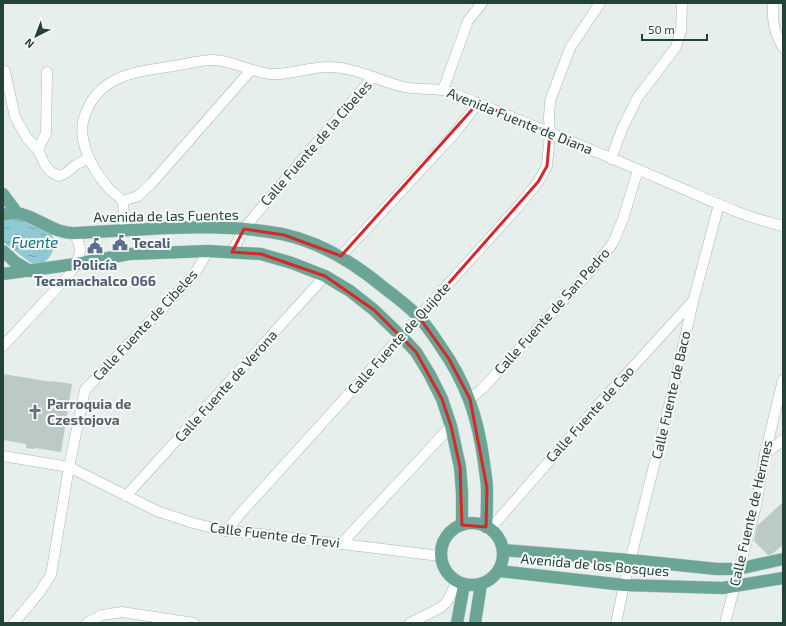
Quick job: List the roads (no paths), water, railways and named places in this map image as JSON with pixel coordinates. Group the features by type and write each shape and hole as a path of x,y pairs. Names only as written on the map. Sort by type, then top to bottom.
{"main road":[{"path":"3,194 17,213 3,215"},
{"name":"Avenida de las Fuentes","path":"17,213 50,227 74,234 125,230 210,227 244,228 284,235 317,245 341,256 368,275 419,317 449,359 470,398 476,420 483,454 487,488 488,528"},
{"path":"3,251 15,262 30,271"},
{"path":"3,274 76,264 129,254 208,251 261,254 292,263 325,276 350,291 374,310 402,336 416,352 430,375 442,399 451,426 460,467 462,525"},
{"path":"470,523 488,528 496,535 503,550 503,560 499,571 491,579 473,586 461,584 451,578 442,564 440,556 442,544 448,533 454,528 470,523"},
{"name":"Avenida de los Bosques","path":"503,550 630,560 717,569 738,569 783,559"},
{"name":"Avenida de los Bosques","path":"499,571 624,585 723,588 783,578"},
{"path":"457,623 461,584"},
{"path":"475,623 481,584"}],"street":[{"path":"442,90 468,21 482,3"},
{"name":"Calle Fuente de Quijote","path":"226,531 517,208 538,182 547,166 550,133 550,101 556,83 570,48 600,3"},
{"path":"611,159 622,129 638,96 676,47 681,30 682,3"},
{"path":"773,3 772,18 775,34 783,48"},
{"name":"Avenida Fuente de Diana","path":"123,201 106,186 94,169 89,158 83,141 83,122 88,105 97,92 110,83 126,76 148,70 213,60 227,62 251,70 270,74 299,72 314,68 348,68 402,87 442,90 584,146 611,159 746,215 783,226"},
{"path":"125,230 123,201 138,196 151,184 251,70"},
{"path":"5,71 15,117 27,138 38,150 45,165 51,172 59,176 89,158"},
{"path":"38,150 46,133 47,72"},
{"name":"Calle Fuente de la Cibeles","path":"232,252 244,228 373,77"},
{"path":"341,256 454,134 478,103"},
{"name":"Calle Fuente de San Pedro","path":"470,398 482,388 521,347 594,267 613,243 623,219 638,170"},
{"name":"Calle Fuente de Baco","path":"616,623 630,560 673,390 692,302 719,204"},
{"path":"3,346 64,282 76,264 80,249 74,234"},
{"name":"Calle Fuente de Cibeles","path":"14,623 39,593 51,575 68,467 85,390 194,275 208,251"},
{"name":"Calle Fuente de Verona","path":"126,496 325,276"},
{"name":"Calle Fuente de Cao","path":"488,528 692,302"},
{"name":"Calle Fuente de Hermes","path":"725,623 738,569 756,506 765,454 783,380"},
{"path":"341,544 451,426"},
{"path":"765,454 783,440"},
{"name":"Calle Fuente de Trevi","path":"3,456 68,467 164,513 193,523 226,531 440,556"},
{"path":"410,623 440,608 461,584"},
{"path":"87,623 102,616 122,612 194,623"}],"water":[{"name":"Fuente","path":"18,214 49,231 54,240 52,254 42,264 31,263 3,242 3,217"}],"place":[{"name":"Tecali","path":"120,243"},
{"name":"Policía Tecamachalco 066","path":"95,246"},
{"name":"Parroquia de Czestojova","path":"35,412"}]}
